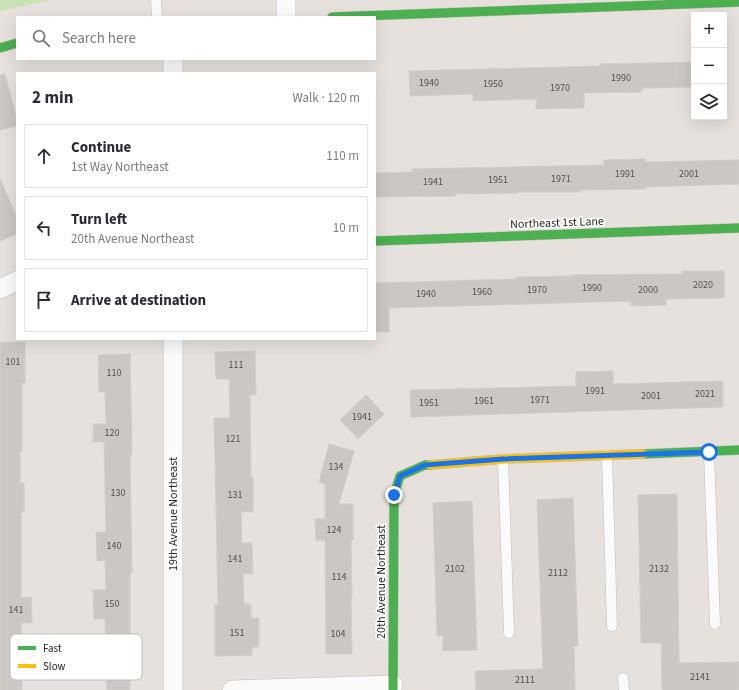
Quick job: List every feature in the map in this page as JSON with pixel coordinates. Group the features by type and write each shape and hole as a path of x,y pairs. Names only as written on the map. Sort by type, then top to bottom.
{"street":[{"path":"286,0 286,16"},
{"path":"359,16 739,2"},
{"path":"0,48 16,43"},
{"path":"173,60 173,72"},
{"name":"Northeast 1st Lane","path":"376,242 739,228"},
{"path":"0,288 16,281"},
{"name":"19th Avenue Northeast","path":"173,340 173,690"},
{"path":"503,459 739,450"},
{"name":"20th Avenue Northeast","path":"393,688 394,495 400,476 425,465 503,459"},
{"path":"232,690 393,688"}],"lane":[{"path":"156,0 157,16"},
{"path":"709,452 715,624"},
{"path":"607,455 612,626"},
{"path":"503,459 509,633"},
{"path":"623,678 624,690"}],"green space":[{"path":"0,0 50,0 0,11"}],"building":[{"path":"691,62 691,87 642,88 642,92 584,93 584,108 536,109 536,99 473,101 473,94 410,96 409,71 600,66 600,64"},
{"path":"5,74 16,116 16,126 0,130 0,75"},
{"path":"645,159 645,162 739,160 739,184 646,187 646,189 581,190 581,192 518,192 455,194 455,196 376,197 376,173 412,172 412,169 604,165 604,160"},
{"path":"0,178 16,216 16,234 0,241"},
{"path":"682,271 724,271 724,298 666,299 666,305 631,306 631,301 389,308 389,332 376,332 376,283 517,279 517,277 571,275 682,274"},
{"path":"0,342 25,342 25,383 22,383 22,451 20,451 20,483 24,483 24,512 21,512 21,598 31,597 32,623 21,623 21,634 10,634 10,680 22,680 22,690 0,690"},
{"path":"255,351 256,395 250,395 253,512 241,512 242,543 252,543 253,574 243,574 244,604 251,604 251,618 259,618 259,647 252,647 252,655 215,656 215,605 218,605 214,418 230,418 229,379 216,379 215,352"},
{"path":"130,354 132,573 130,573 130,634 106,634 105,619 94,619 93,590 106,590 105,560 97,561 96,532 106,532 104,442 93,442 93,424 106,424 105,392 99,392 98,355"},
{"path":"613,371 613,384 723,381 723,407 411,417 410,390 576,386 576,372"},
{"path":"366,395 384,414 358,439 340,420"},
{"path":"329,444 354,451 339,504 353,504 353,540 351,540 352,654 326,654 325,540 316,540 315,519 325,519 325,484 319,482"},
{"path":"677,494 679,663 739,662 739,690 662,690 661,643 641,643 638,495"},
{"path":"573,498 578,646 574,646 575,690 476,690 475,671 543,669 537,500"},
{"path":"472,501 477,650 443,651 443,636 437,636 433,503"},
{"path":"106,680 130,680 130,690 107,690"}],"traffic: fast":[{"path":"359,16 739,2"},
{"path":"0,48 16,43"},
{"path":"376,241 739,228"},
{"path":"643,454 739,450"},
{"path":"393,690 394,495 400,476 425,465 430,465"}],"traffic: slow":[{"path":"430,465 503,459 643,454"}],"route":[{"path":"394,495 400,476 425,465 503,459 709,452"}]}
